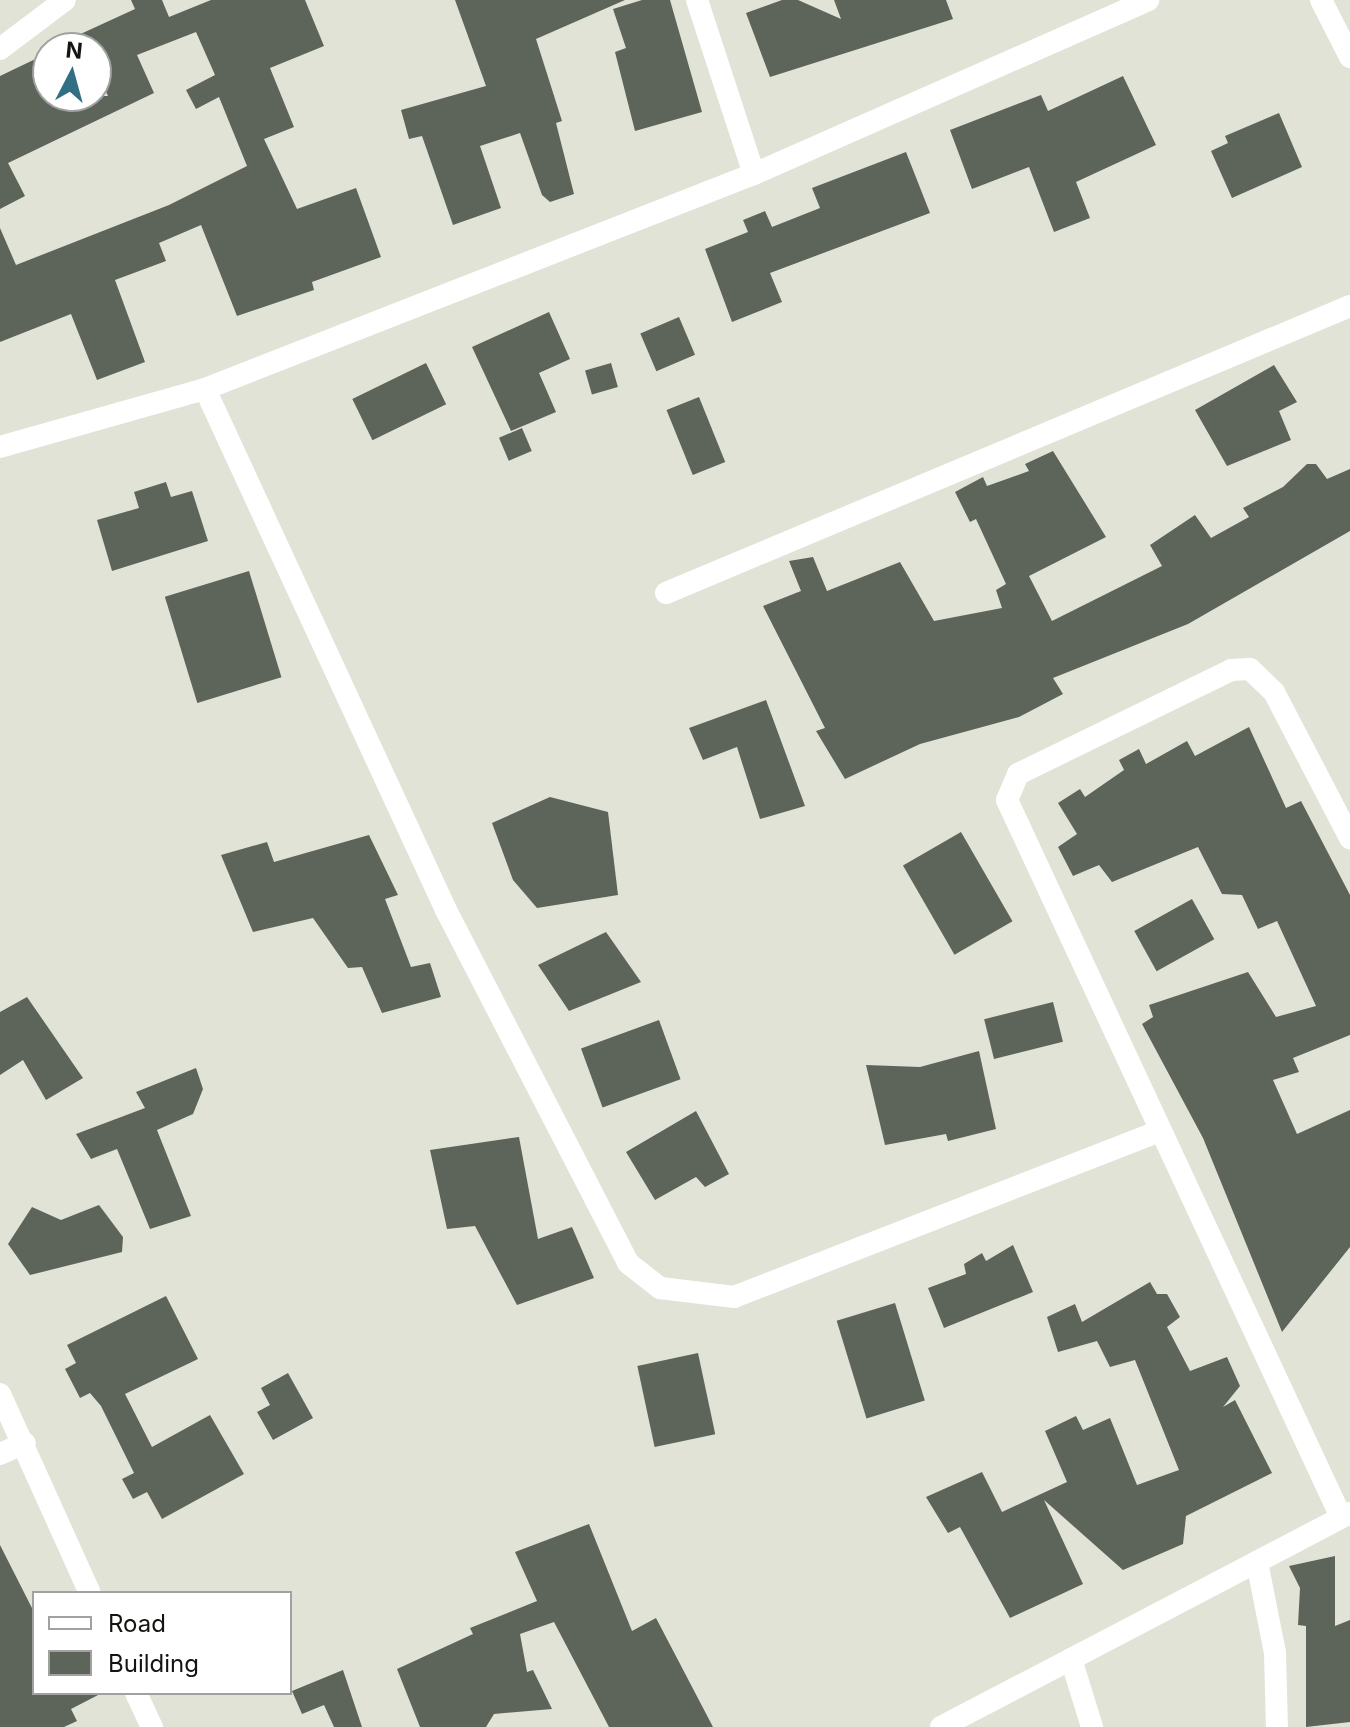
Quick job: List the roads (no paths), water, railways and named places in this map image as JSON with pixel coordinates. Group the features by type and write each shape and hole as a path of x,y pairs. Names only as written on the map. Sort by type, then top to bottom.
{"street":[{"path":"0,49 65,0"},
{"path":"697,0 754,174"},
{"path":"0,447 205,389 754,174 1148,0"},
{"path":"1321,0 1350,57"},
{"path":"666,593 1350,306"},
{"path":"205,389 446,910 628,1263 660,1288 734,1297 1160,1131"},
{"path":"941,1727 1346,1515 1010,812 1009,785 1018,774 1231,670 1250,669 1274,692 1350,838"},
{"path":"0,1394 25,1443 89,1591"},
{"path":"0,1454 25,1443"},
{"path":"1257,1562 1275,1653 1277,1727"},
{"path":"1071,1659 1092,1727"},
{"path":"137,1695 152,1727"}]}
